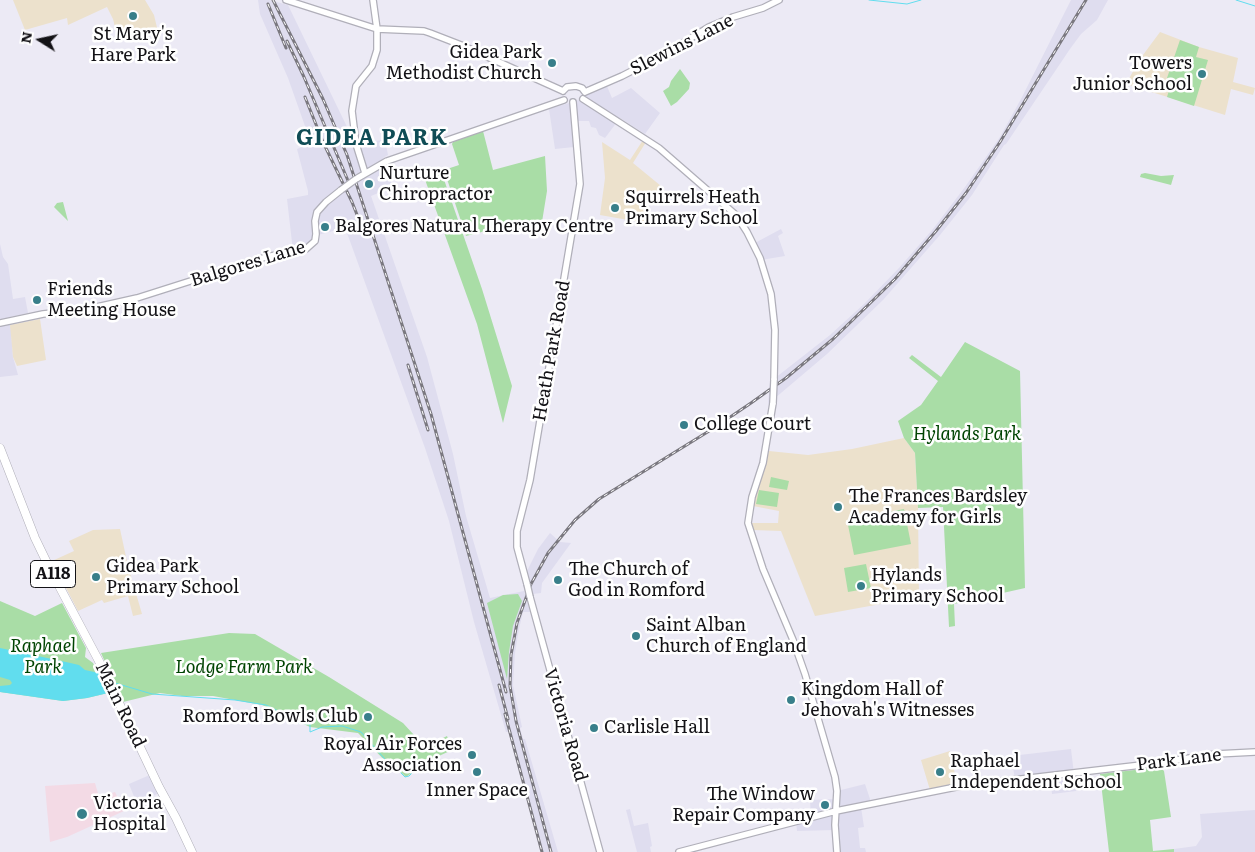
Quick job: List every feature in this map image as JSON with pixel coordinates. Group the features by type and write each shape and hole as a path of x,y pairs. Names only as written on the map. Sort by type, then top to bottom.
{"main road":[{"name":"Main Road","path":"0,448 43,555 102,669 192,852"}],"street":[{"path":"286,0 377,29 424,31 563,91"},
{"path":"365,173 356,144 353,102 356,86 372,66 375,58 377,29 373,0"},
{"name":"Slewins Lane","path":"585,92 657,58 708,27 763,8 780,0"},
{"path":"583,99 585,92 582,88 576,86 567,87 563,91 562,97 564,100 573,102 583,99 659,148 736,215 760,258 772,294 775,330 773,403 763,463 752,497 748,523 763,569 793,640 821,724 837,791 836,852"},
{"name":"Balgores Lane","path":"0,323 43,314 88,309 137,298 266,257 306,249 315,241 317,212 326,202 365,173 389,160 564,100"},
{"name":"Heath Park Road","path":"530,597 516,547 517,531 530,480 580,184 573,102"},
{"name":"Victoria Road","path":"530,597 600,852"},
{"name":"Park Lane","path":"679,852 836,811 987,782 1159,763 1216,754 1255,752"}],"shaded area":[{"path":"13,0 145,0 154,15 159,36 117,29 116,31 107,7 68,25 67,18 25,30"},
{"path":"258,0 269,0 288,5 349,131 354,147 363,142 385,140 388,155 383,158 393,187 371,196 427,357 453,454 466,516 490,598 524,591 530,612 523,612 519,629 513,685 522,727 520,728 523,739 525,739 558,852 541,852 509,732 506,732 474,622 449,521 425,448 347,233 348,227 314,236 310,244 304,249 293,251 287,199 308,195 297,149 311,143 288,78 260,14"},
{"path":"1071,0 1108,0 1097,20 1081,34 1070,49 972,195 883,300 827,354 768,404 770,382 830,335 864,304 933,229 965,187 1000,137"},
{"name":"Towers Junior School","path":"1160,32 1199,47 1238,58 1233,82 1255,88 1253,95 1231,89 1225,115 1126,84 1140,59"},
{"path":"606,84 612,98 631,88 660,113 645,134 620,118 605,138 599,135 596,128 591,127 589,121 572,121 574,147 555,149 549,109 582,99 585,92"},
{"path":"643,140 646,142 633,163 661,186 655,203 647,202 645,223 600,215 605,178 602,142 630,160"},
{"path":"781,229 783,233 778,236 785,256 761,260 753,244"},
{"path":"0,244 3,257 8,264 13,299 25,297 28,313 10,317 13,357 18,375 0,377"},
{"path":"40,319 46,360 17,366 13,357 10,325"},
{"name":"The Frances Bardsley Academy for Girls","path":"904,438 915,453 919,597 815,616 781,531 753,530 752,523 778,523 779,511 753,506 769,451 808,455 852,449"},
{"name":"Gidea Park Primary School","path":"120,529 128,566 142,614 133,616 128,596 104,603 102,600 78,611 52,561 74,551 69,541 93,530"},
{"path":"550,533 560,542 571,543 542,583 541,593 533,594 527,571 538,549"},
{"path":"1071,749 1076,791 1052,794 1050,776 1015,779 1011,756"},
{"name":"Raphael Independent School","path":"950,751 957,784 930,790 921,760"},
{"path":"152,774 159,793 137,804 129,784"},
{"name":"Victoria Hospital","path":"95,783 99,797 115,792 124,811 67,837 50,842 45,786"},
{"path":"865,784 871,802 861,807 864,827 858,828 860,848 865,848 866,852 837,852 835,830 797,831 796,822 811,818 810,800 837,799 837,791"},
{"path":"630,809 634,826 648,823 652,846 650,847 651,852 637,852 626,810"},
{"path":"1255,810 1255,852 1174,852 1174,849 1196,846 1202,837 1200,814"}],"green space":[{"path":"1180,40 1199,47 1196,57 1208,60 1194,106 1167,97 1170,87 1167,78"},
{"path":"680,69 690,83 689,89 671,106 663,91 669,87"},
{"path":"483,131 493,170 545,156 547,191 541,228 513,224 466,236 444,170 459,165 453,142"},
{"path":"440,168 482,289 512,386 503,423 477,324 423,174"},
{"path":"1141,174 1161,176 1174,175 1171,185 1140,177"},
{"path":"63,202 68,221 54,207 57,203"},
{"name":"Hylands Park","path":"965,342 1020,371 1025,588 954,604 955,626 949,627 943,507 918,508 915,453 904,438 898,421 921,405 938,381 909,358 912,355 941,377"},
{"path":"771,477 789,481 787,490 769,487"},
{"path":"759,490 779,493 777,507 756,504"},
{"path":"904,509 911,544 854,555 847,520"},
{"path":"866,564 871,588 848,592 844,568"},
{"path":"518,594 522,601 513,626 507,679 487,603 503,595"},
{"name":"Raphael Park","path":"0,601 35,616 62,603 86,648 85,657 93,663 108,693 63,701 0,692"},
{"name":"Lodge Farm Park","path":"229,633 255,634 403,723 425,747 447,736 452,750 428,761 406,777 394,766 391,767 358,733 310,727 262,705 213,696 182,696 160,693 123,702 101,653"},
{"path":"1160,767 1164,771 1171,817 1150,820 1153,851 1174,849 1174,852 1109,852 1100,774"}],"water":[{"path":"0,648 79,665 85,670 99,673 108,693 63,701 0,692 0,686 12,683 10,680 0,677"}],"waterway":[{"path":"869,0 907,4 921,0"},
{"path":"1236,0 1255,6"},
{"path":"115,683 152,694 235,700 266,705 288,716 294,723 310,724 310,732 322,727 342,726 361,732 391,766 405,777 428,761"}],"railway":[{"path":"273,0 323,99 347,155 431,414 506,692"},
{"path":"551,852 516,721 510,686 511,655 517,623 531,584 548,553 575,520 599,499 714,428 786,378 833,339 895,279 966,193 1000,142 1086,0"},
{"path":"268,4 286,48"},
{"path":"287,41 349,183"},
{"path":"305,97 365,235"},
{"path":"408,365 428,430"},
{"path":"499,685 508,719"},
{"path":"505,714 542,852"}],"place":[{"name":"St Mary's Hare Park","path":"133,16"},
{"name":"Gidea Park Methodist Church","path":"552,63"},
{"name":"Towers Junior School","path":"1202,74"},
{"name":"Nurture Chiropractor","path":"369,184"},
{"name":"Squirrels Heath Primary School","path":"615,208"},
{"name":"Balgores Natural Therapy Centre","path":"325,227"},
{"name":"Friends Meeting House","path":"37,300"},
{"name":"College Court","path":"684,425"},
{"name":"The Frances Bardsley Academy for Girls","path":"838,507"},
{"name":"Gidea Park Primary School","path":"96,577"},
{"name":"The Church of God in Romford","path":"558,580"},
{"name":"Hylands Primary School","path":"861,586"},
{"name":"Saint Alban Church of England","path":"636,636"},
{"name":"Kingdom Hall of Jehovah's Witnesses","path":"791,700"},
{"name":"Romford Bowls Club","path":"368,717"},
{"name":"Carlisle Hall","path":"594,728"},
{"name":"Royal Air Forces Association","path":"472,755"},
{"name":"Inner Space","path":"477,772"},
{"name":"Raphael Independent School","path":"940,772"},
{"name":"The Window Repair Company","path":"825,805"},
{"name":"Victoria Hospital","path":"82,814"}],"district":[{"name":"GIDEA PARK","path":"372,139"}]}
